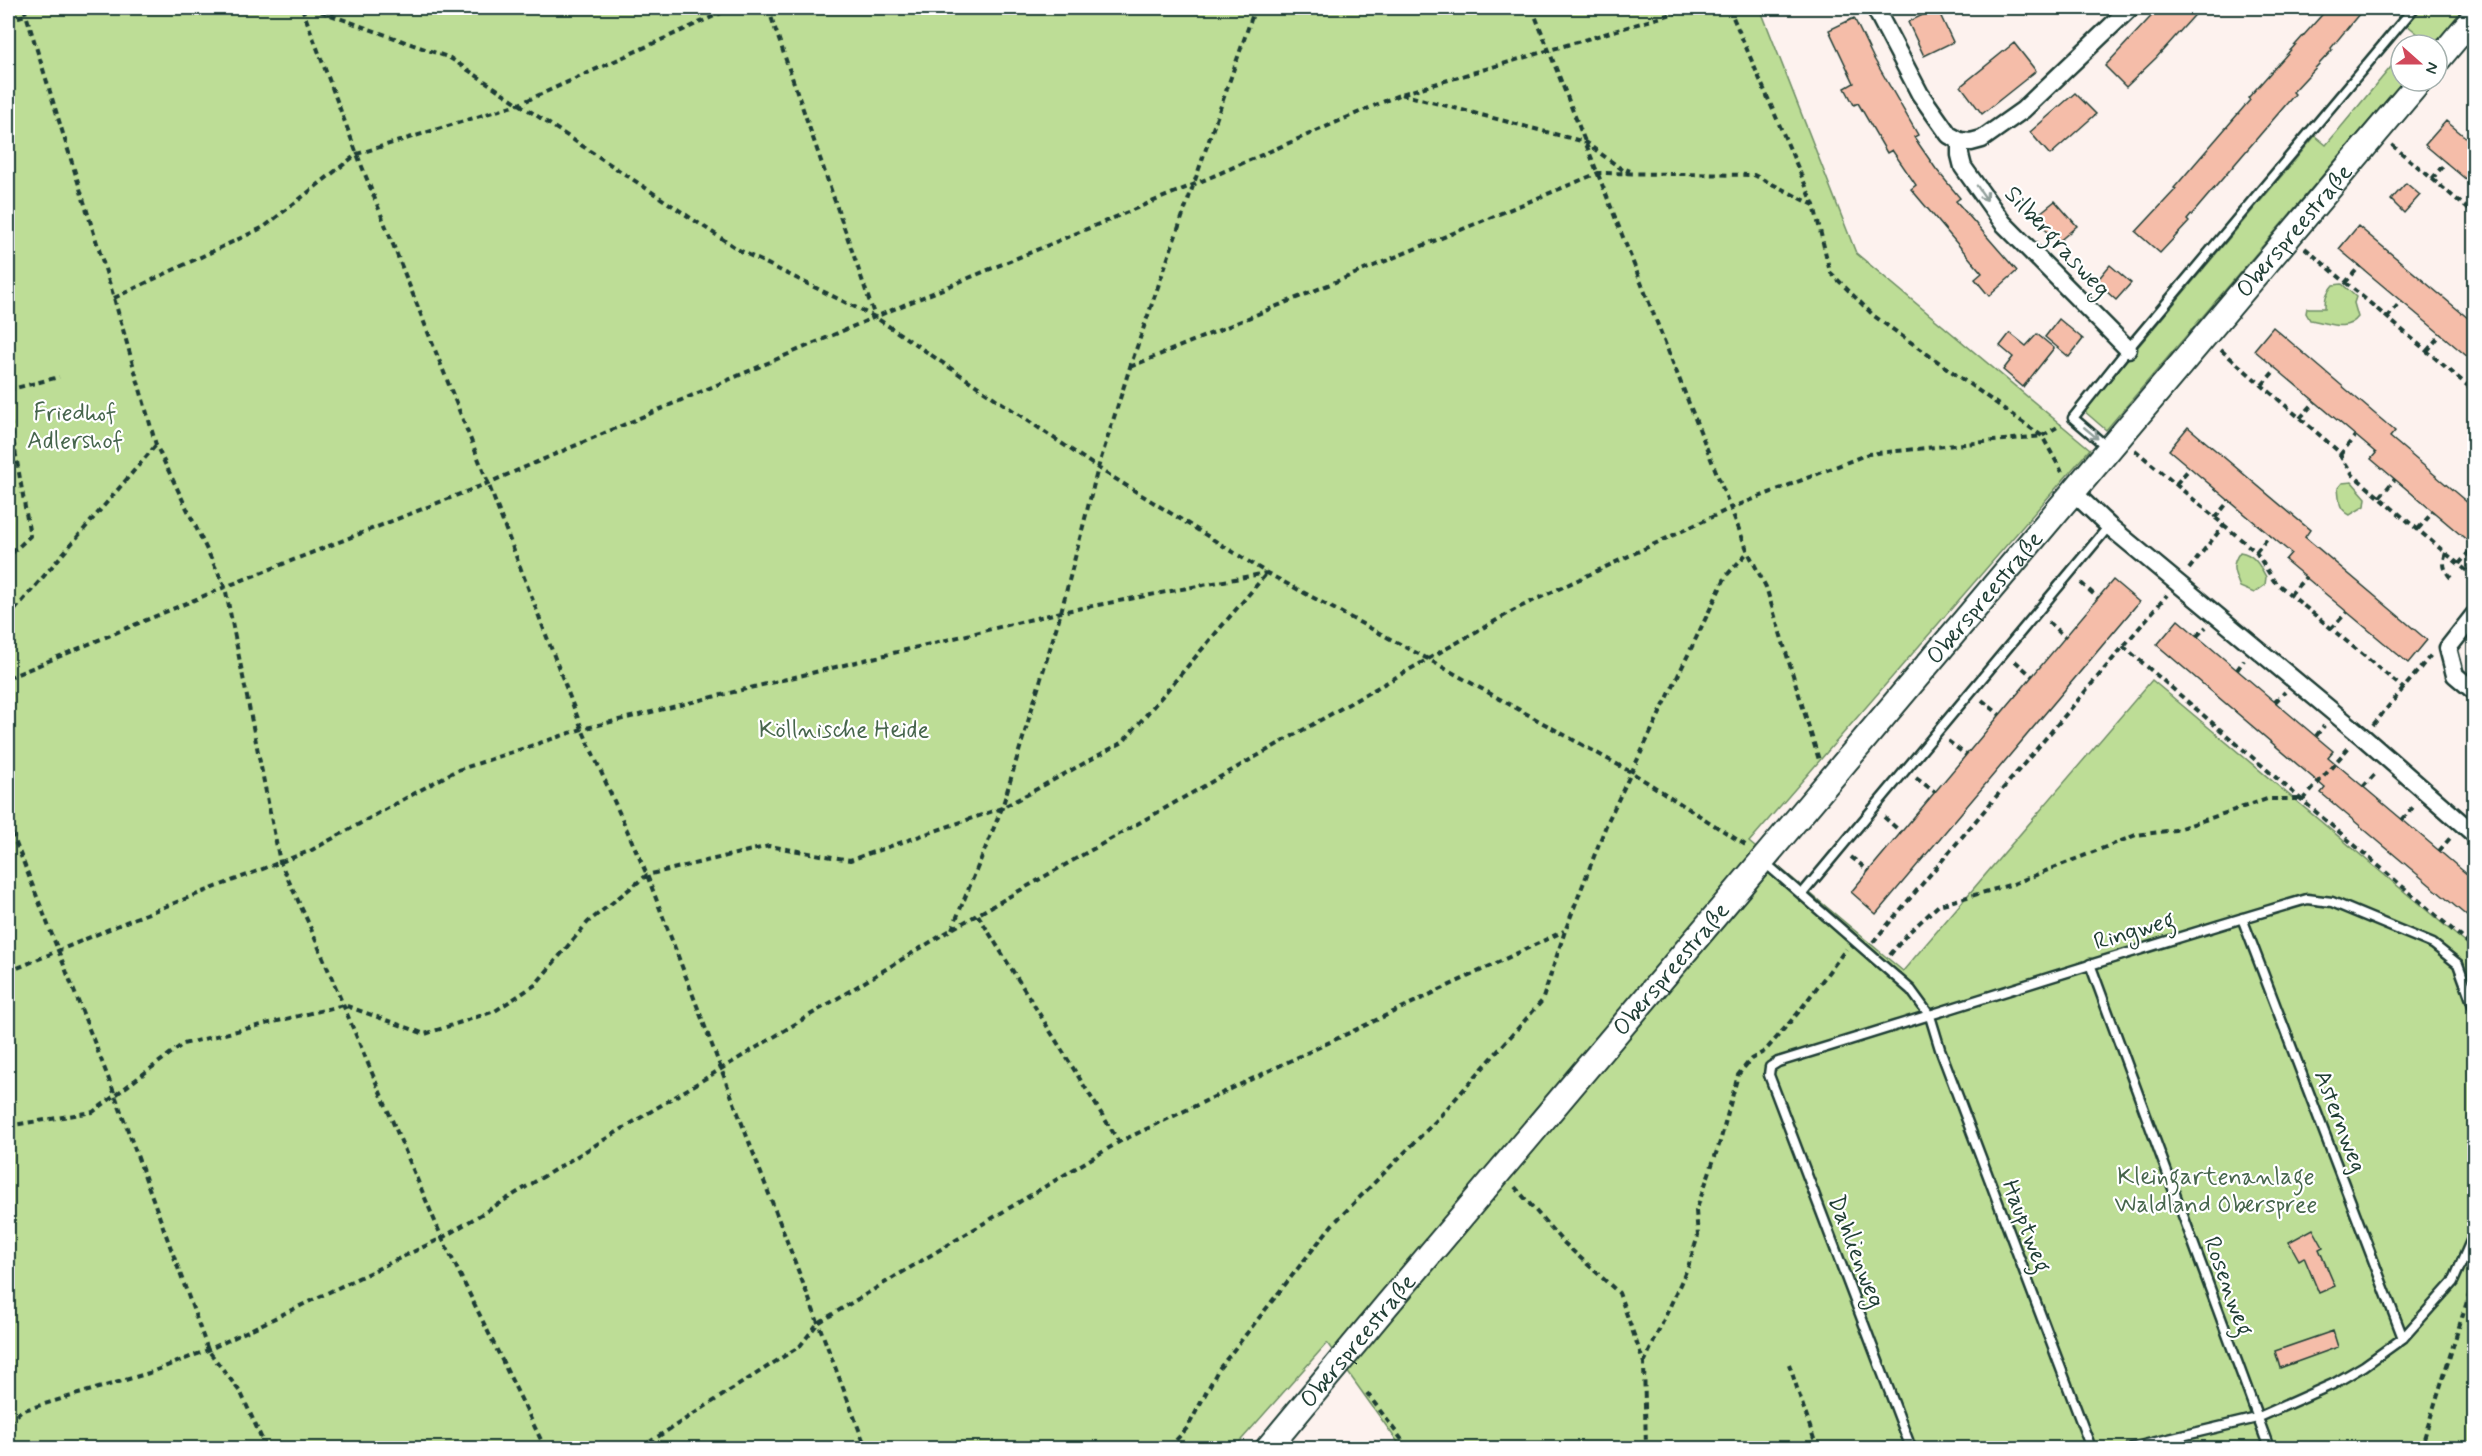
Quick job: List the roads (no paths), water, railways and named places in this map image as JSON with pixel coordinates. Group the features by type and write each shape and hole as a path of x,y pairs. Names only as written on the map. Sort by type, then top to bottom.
{"main road":[{"path":"2449,48 2475,17"},
{"name":"Oberspreestraße","path":"1278,1445 1394,1296 2411,93"}],"street":[{"path":"1875,8 1920,94 1949,135 1960,141 1982,139 2007,123 2125,9"},
{"name":"Silbergrasweg","path":"1960,141 1963,167 2003,223 2128,349"},
{"path":"2073,492 2109,526 2357,741 2475,834"},
{"path":"2475,615 2448,648 2455,675 2475,691"}],"lane":[{"path":"2114,443 2073,418 2128,349 2414,8"},
{"path":"1802,894 2109,526"},
{"name":"Hauptweg","path":"1762,861 1911,990 1930,1016 1940,1049 2091,1449"},
{"name":"Ringweg","path":"1770,1067 1778,1062 2090,964 2307,899 2332,902 2433,944 2458,964 2475,1008"},
{"name":"Asternweg","path":"2242,918 2403,1338"},
{"name":"Rosenweg","path":"2090,964 2269,1449"},
{"name":"Dahlienweg","path":"1770,1067 1769,1075 1911,1449"},
{"path":"2131,1449 2257,1418 2333,1384 2364,1366 2403,1338 2453,1282 2475,1234"}],"park label":[{"name":"Friedhof Adlershof","path":"75,426"},
{"name":"Köllnische Heide","path":"844,729"},
{"name":"Kleingartenanlage Waldland Oberspree","path":"2216,1190"}]}
